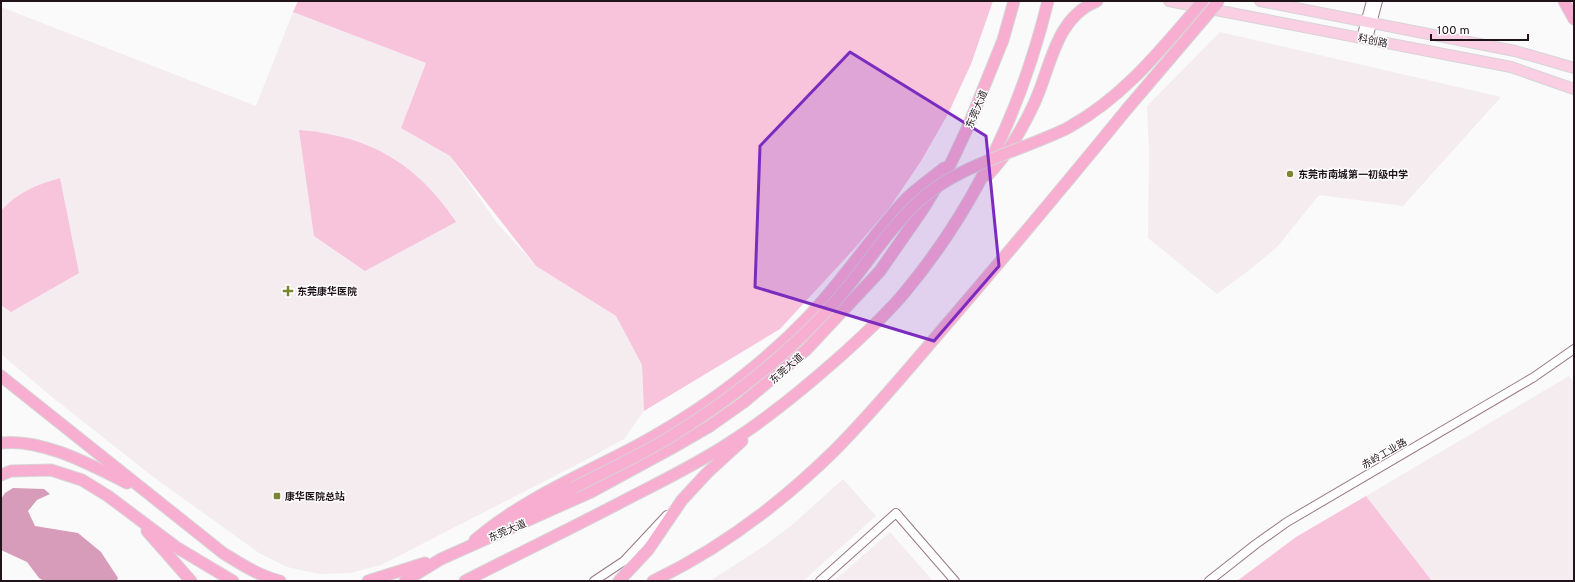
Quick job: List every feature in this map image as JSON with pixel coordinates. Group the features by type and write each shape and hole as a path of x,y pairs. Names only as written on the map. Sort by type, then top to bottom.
{"highway":[{"name":"东莞大道","path":"405,581 442,559 470,545 520,525 591,492 672,448 710,426 769,382 806,350 880,271 923,209 950,163 967,129 1003,40 1014,1"},
{"path":"619,581 648,550 682,500 707,473 862,336 904,294 947,235 985,170 1017,100 1048,1"},
{"path":"973,192 992,171 1018,133 1033,107 1056,42 1064,28 1075,15 1091,3 1097,1"},
{"path":"470,545 664,440 728,398 784,352 829,308 898,223 919,200 943,183 967,169 1071,127 1115,97 1146,67 1203,1"},
{"path":"653,581 700,556 743,528 797,484 834,451 922,353 1058,195 1127,109 1219,1"},
{"path":"1564,1 1574,18"},
{"path":"470,545 492,525 512,511 659,432 702,406 744,375 809,316 874,236 908,198 950,163"},
{"path":"1,376 223,553 246,567 275,580"},
{"path":"465,581 684,469 727,444 784,404"},
{"path":"1,443 13,442 38,446 70,457 104,471 149,495"},
{"path":"1,467 18,464 51,470 82,480 96,488 176,547 233,581"},
{"path":"1,475 11,471 51,470"},
{"path":"124,508 191,581"},
{"path":"368,581 395,574 458,551"},
{"path":"176,564 186,581"}],"main road":[{"name":"科创路","path":"1169,1 1511,67 1574,89"},
{"name":"科创路","path":"1260,1 1515,51 1574,68"}],"street":[{"path":"1364,38 1371,1"},
{"path":"1368,22 1378,1"},
{"name":"赤岭工业路","path":"1209,581 1287,522 1534,377 1574,349"},
{"path":"594,581 624,561 682,500"},
{"path":"820,581 896,513 955,581"}],"highlighted area":[{"path":"850,52 986,136 999,266 934,341 755,287 760,146"}],"shaded area":[{"path":"298,1 993,1 971,64 948,114 921,161 890,207 854,249 780,329 644,411 642,365 616,316 536,266 450,156 401,128 426,63 293,12"},
{"name":"东莞康华医院","path":"1,7 256,106 293,12 426,63 401,128 450,156 497,223 536,266 616,316 642,365 644,411 624,439 381,565 350,573 319,574 287,567 259,553 152,476 52,397 1,354"},
{"name":"东莞市南城第一初级中学","path":"1220,32 1501,97 1403,206 1319,195 1278,246 1252,268 1217,294 1148,238 1149,152 1147,106"},
{"path":"299,130 324,133 348,139 369,146 389,156 425,184 441,201 456,222 365,271 314,236"},
{"path":"60,178 79,273 11,312 1,305 1,211 20,194 44,183"},
{"path":"1569,376 1574,383 1574,581 1432,581 1366,496"},
{"path":"843,479 876,516 803,581 710,581 764,546 792,525"},
{"path":"13,488 44,489 50,494 37,500 28,511 35,526 78,533 101,552 118,578 117,581 44,581 39,578 27,562 1,550 1,499 5,493"},
{"path":"1366,496 1432,581 1237,581 1296,537"},
{"path":"890,532 933,581 834,581"}],"place":[{"name":"东莞市南城第一初级中学","path":"1290,174"},
{"name":"东莞康华医院","path":"288,291"},
{"name":"康华医院总站","path":"277,496"}]}
